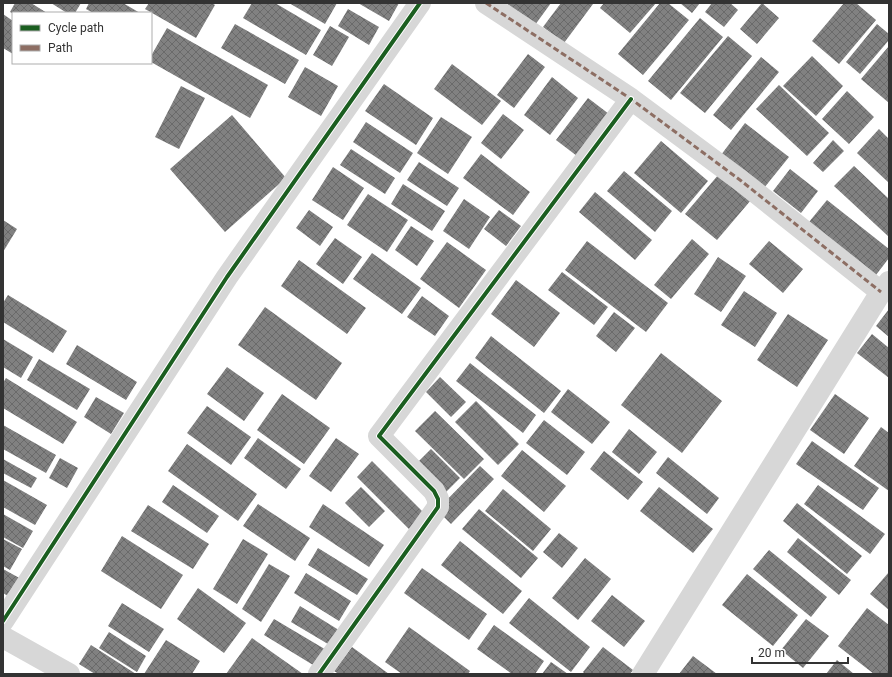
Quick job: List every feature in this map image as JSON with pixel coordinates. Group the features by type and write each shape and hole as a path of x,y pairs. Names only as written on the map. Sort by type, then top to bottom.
{"street":[{"path":"3,621 228,277 420,3"},
{"path":"486,3 632,99 885,287 643,674"},
{"path":"319,674 438,507 438,499 434,491 379,436 632,99"},
{"path":"3,637 69,674"}],"building":[{"path":"15,3 31,3 45,12 12,13 10,12"},
{"path":"51,3 81,3 76,12 65,12"},
{"path":"89,3 123,3 138,12 91,12 86,9"},
{"path":"149,3 212,3 215,5 196,38 145,9"},
{"path":"252,3 275,3 321,30 306,55 243,18"},
{"path":"289,3 337,3 325,24"},
{"path":"358,3 399,3 389,21"},
{"path":"506,3 551,3 535,25"},
{"path":"561,3 593,4 564,43 543,27"},
{"path":"604,3 656,3 630,33 600,8"},
{"path":"660,3 668,3 689,20 643,75 618,54"},
{"path":"680,3 700,3 692,13"},
{"path":"712,3 730,3 738,10 724,27 705,12"},
{"path":"762,3 779,18 757,44 740,29"},
{"path":"844,3 856,3 876,20 839,64 812,41"},
{"path":"348,9 379,27 369,45 338,26"},
{"path":"3,14 12,20 12,53 3,48"},
{"path":"700,18 723,37 671,100 648,81"},
{"path":"235,24 299,60 285,84 221,48"},
{"path":"877,24 889,34 889,40 860,74 846,62"},
{"path":"330,26 349,37 332,66 313,55"},
{"path":"167,28 268,85 250,118 152,63 152,54"},
{"path":"728,36 752,56 705,113 680,93"},
{"path":"889,46 889,103 861,79"},
{"path":"528,54 545,67 514,108 497,95"},
{"path":"812,56 843,86 816,116 783,86"},
{"path":"761,57 779,72 731,130 713,115"},
{"path":"452,64 501,101 482,125 434,89"},
{"path":"305,67 338,86 321,116 288,97"},
{"path":"552,77 578,98 550,135 524,115"},
{"path":"384,84 433,118 416,145 365,111"},
{"path":"779,85 829,133 807,156 756,109"},
{"path":"181,86 205,98 179,149 155,137"},
{"path":"847,91 874,117 849,144 822,119"},
{"path":"588,98 609,114 577,156 556,140"},
{"path":"503,114 524,130 501,159 481,143"},
{"path":"232,115 286,178 225,232 170,169"},
{"path":"441,117 472,137 448,174 417,153"},
{"path":"366,122 413,153 400,173 353,142"},
{"path":"745,123 789,157 764,188 721,155"},
{"path":"879,129 889,139 889,183 857,153"},
{"path":"833,140 844,151 823,172 813,163"},
{"path":"661,141 708,181 681,213 634,173"},
{"path":"351,149 395,178 385,194 340,165"},
{"path":"481,154 530,192 513,215 463,178"},
{"path":"419,162 459,188 447,206 407,180"},
{"path":"854,166 889,199 889,237 834,186"},
{"path":"333,167 364,188 343,220 312,200"},
{"path":"790,169 818,191 801,213 773,191"},
{"path":"624,171 672,211 655,232 607,191"},
{"path":"719,174 751,200 717,240 685,214"},
{"path":"403,184 445,211 432,231 391,204"},
{"path":"595,192 652,240 635,260 579,212"},
{"path":"368,194 408,220 387,252 347,225"},
{"path":"464,199 490,217 469,249 443,231"},
{"path":"827,200 889,249 889,258 876,275 809,222"},
{"path":"309,210 333,227 320,246 296,228"},
{"path":"499,210 521,226 506,246 484,229"},
{"path":"3,220 17,229 3,252"},
{"path":"411,226 434,241 417,266 395,250"},
{"path":"335,238 362,257 343,284 316,264"},
{"path":"692,239 709,254 671,299 654,285"},
{"path":"587,241 668,303 646,332 565,270"},
{"path":"769,241 803,269 783,293 749,264"},
{"path":"447,242 486,270 459,308 420,279"},
{"path":"372,253 421,288 402,314 353,279"},
{"path":"718,257 746,276 721,312 694,294"},
{"path":"299,260 366,308 347,334 281,286"},
{"path":"562,272 608,307 594,325 548,290"},
{"path":"516,280 560,313 534,347 491,314"},
{"path":"744,291 777,313 755,347 721,325"},
{"path":"8,295 67,331 53,353 3,322 3,303"},
{"path":"422,296 449,316 435,336 407,317"},
{"path":"265,307 342,363 316,400 238,345"},
{"path":"889,309 889,337 876,326"},
{"path":"614,312 635,328 616,352 596,336"},
{"path":"788,314 828,340 797,387 757,360"},
{"path":"872,334 889,348 889,378 857,353"},
{"path":"491,336 561,391 544,413 475,358"},
{"path":"3,339 33,357 21,378 3,367"},
{"path":"77,345 137,382 126,400 66,364"},
{"path":"661,353 722,401 682,453 621,405"},
{"path":"39,359 90,389 77,410 27,380"},
{"path":"470,363 536,415 523,433 456,381"},
{"path":"227,367 264,393 244,421 207,394"},
{"path":"440,377 466,402 451,417 426,392"},
{"path":"6,378 77,422 63,444 3,408 3,383"},
{"path":"568,389 610,422 592,444 551,412"},
{"path":"282,394 330,428 304,464 257,430"},
{"path":"835,394 869,418 844,454 810,430"},
{"path":"96,397 124,413 111,434 84,417"},
{"path":"476,401 519,444 498,465 455,422"},
{"path":"207,406 251,437 231,465 187,433"},
{"path":"435,411 484,459 464,479 415,431"},
{"path":"544,420 585,452 567,475 526,443"},
{"path":"3,425 56,455 46,473 3,449"},
{"path":"881,427 889,433 889,491 854,466"},
{"path":"629,429 657,452 639,474 612,452"},
{"path":"258,438 301,469 286,489 244,458"},
{"path":"336,438 359,454 331,492 309,476"},
{"path":"812,441 879,488 863,510 796,464"},
{"path":"187,444 257,494 238,521 168,471"},
{"path":"431,449 460,478 443,495 413,467"},
{"path":"522,450 566,486 544,512 501,476"},
{"path":"604,451 643,482 628,500 590,469"},
{"path":"668,457 719,498 707,514 656,473"},
{"path":"60,458 78,468 67,488 49,478"},
{"path":"3,459 37,478 31,488 3,473"},
{"path":"372,461 425,514 409,529 357,477"},
{"path":"480,466 494,479 451,524 437,510"},
{"path":"3,480 47,505 35,525 3,507"},
{"path":"173,485 219,516 207,533 162,502"},
{"path":"818,485 885,534 870,554 804,504"},
{"path":"361,487 385,511 369,527 345,503"},
{"path":"659,487 713,529 693,553 640,511"},
{"path":"503,489 551,529 533,551 485,511"},
{"path":"797,503 862,556 847,574 783,521"},
{"path":"258,504 310,538 295,561 243,526"},
{"path":"323,504 384,545 369,567 309,527"},
{"path":"148,505 209,544 193,569 131,531"},
{"path":"479,509 538,558 521,578 462,529"},
{"path":"3,514 33,531 23,548 3,537"},
{"path":"559,533 578,548 562,568 543,552"},
{"path":"122,536 183,575 161,609 101,571"},
{"path":"798,538 851,580 839,595 787,552"},
{"path":"3,539 22,549 10,570 3,566"},
{"path":"243,539 268,554 237,604 213,589"},
{"path":"460,541 522,591 503,614 441,565"},
{"path":"318,548 368,579 357,595 308,565"},
{"path":"769,550 827,597 811,617 753,569"},
{"path":"585,558 611,579 578,620 552,598"},
{"path":"269,564 290,576 261,622 242,609"},
{"path":"422,568 487,614 469,640 404,593"},
{"path":"3,569 23,580 13,599 3,593"},
{"path":"889,572 889,610 870,594"},
{"path":"306,573 351,601 339,621 294,593"},
{"path":"747,574 798,615 773,646 722,605"},
{"path":"198,588 246,623 224,653 177,619"},
{"path":"612,595 645,621 624,647 591,621"},
{"path":"529,598 590,647 571,672 509,623"},
{"path":"122,603 164,629 149,652 108,626"},
{"path":"300,606 342,632 333,647 291,622"},
{"path":"867,608 889,625 889,674 874,674 838,646"},
{"path":"274,619 328,651 318,668 264,635"},
{"path":"806,619 829,636 803,668 781,650"},
{"path":"494,625 544,661 535,674 512,674 477,649"},
{"path":"409,627 470,671 468,674 402,674 385,662"},
{"path":"109,632 146,656 137,672 99,648"},
{"path":"252,638 303,674 226,674"},
{"path":"166,640 200,661 192,674 144,674"},
{"path":"91,645 136,674 95,674 79,664"},
{"path":"352,647 389,674 339,674 334,671"},
{"path":"603,647 633,670 630,674 585,674 583,672"},
{"path":"693,656 717,674 679,674"},
{"path":"837,660 854,674 826,674"},
{"path":"551,662 568,674 542,674"}],"marked path":[{"path":"486,3 631,99 740,180 881,292"}],"cycle path":[{"path":"3,621 227,277 420,3"},
{"path":"319,674 438,507 438,499 434,491 379,436 631,99"}]}
